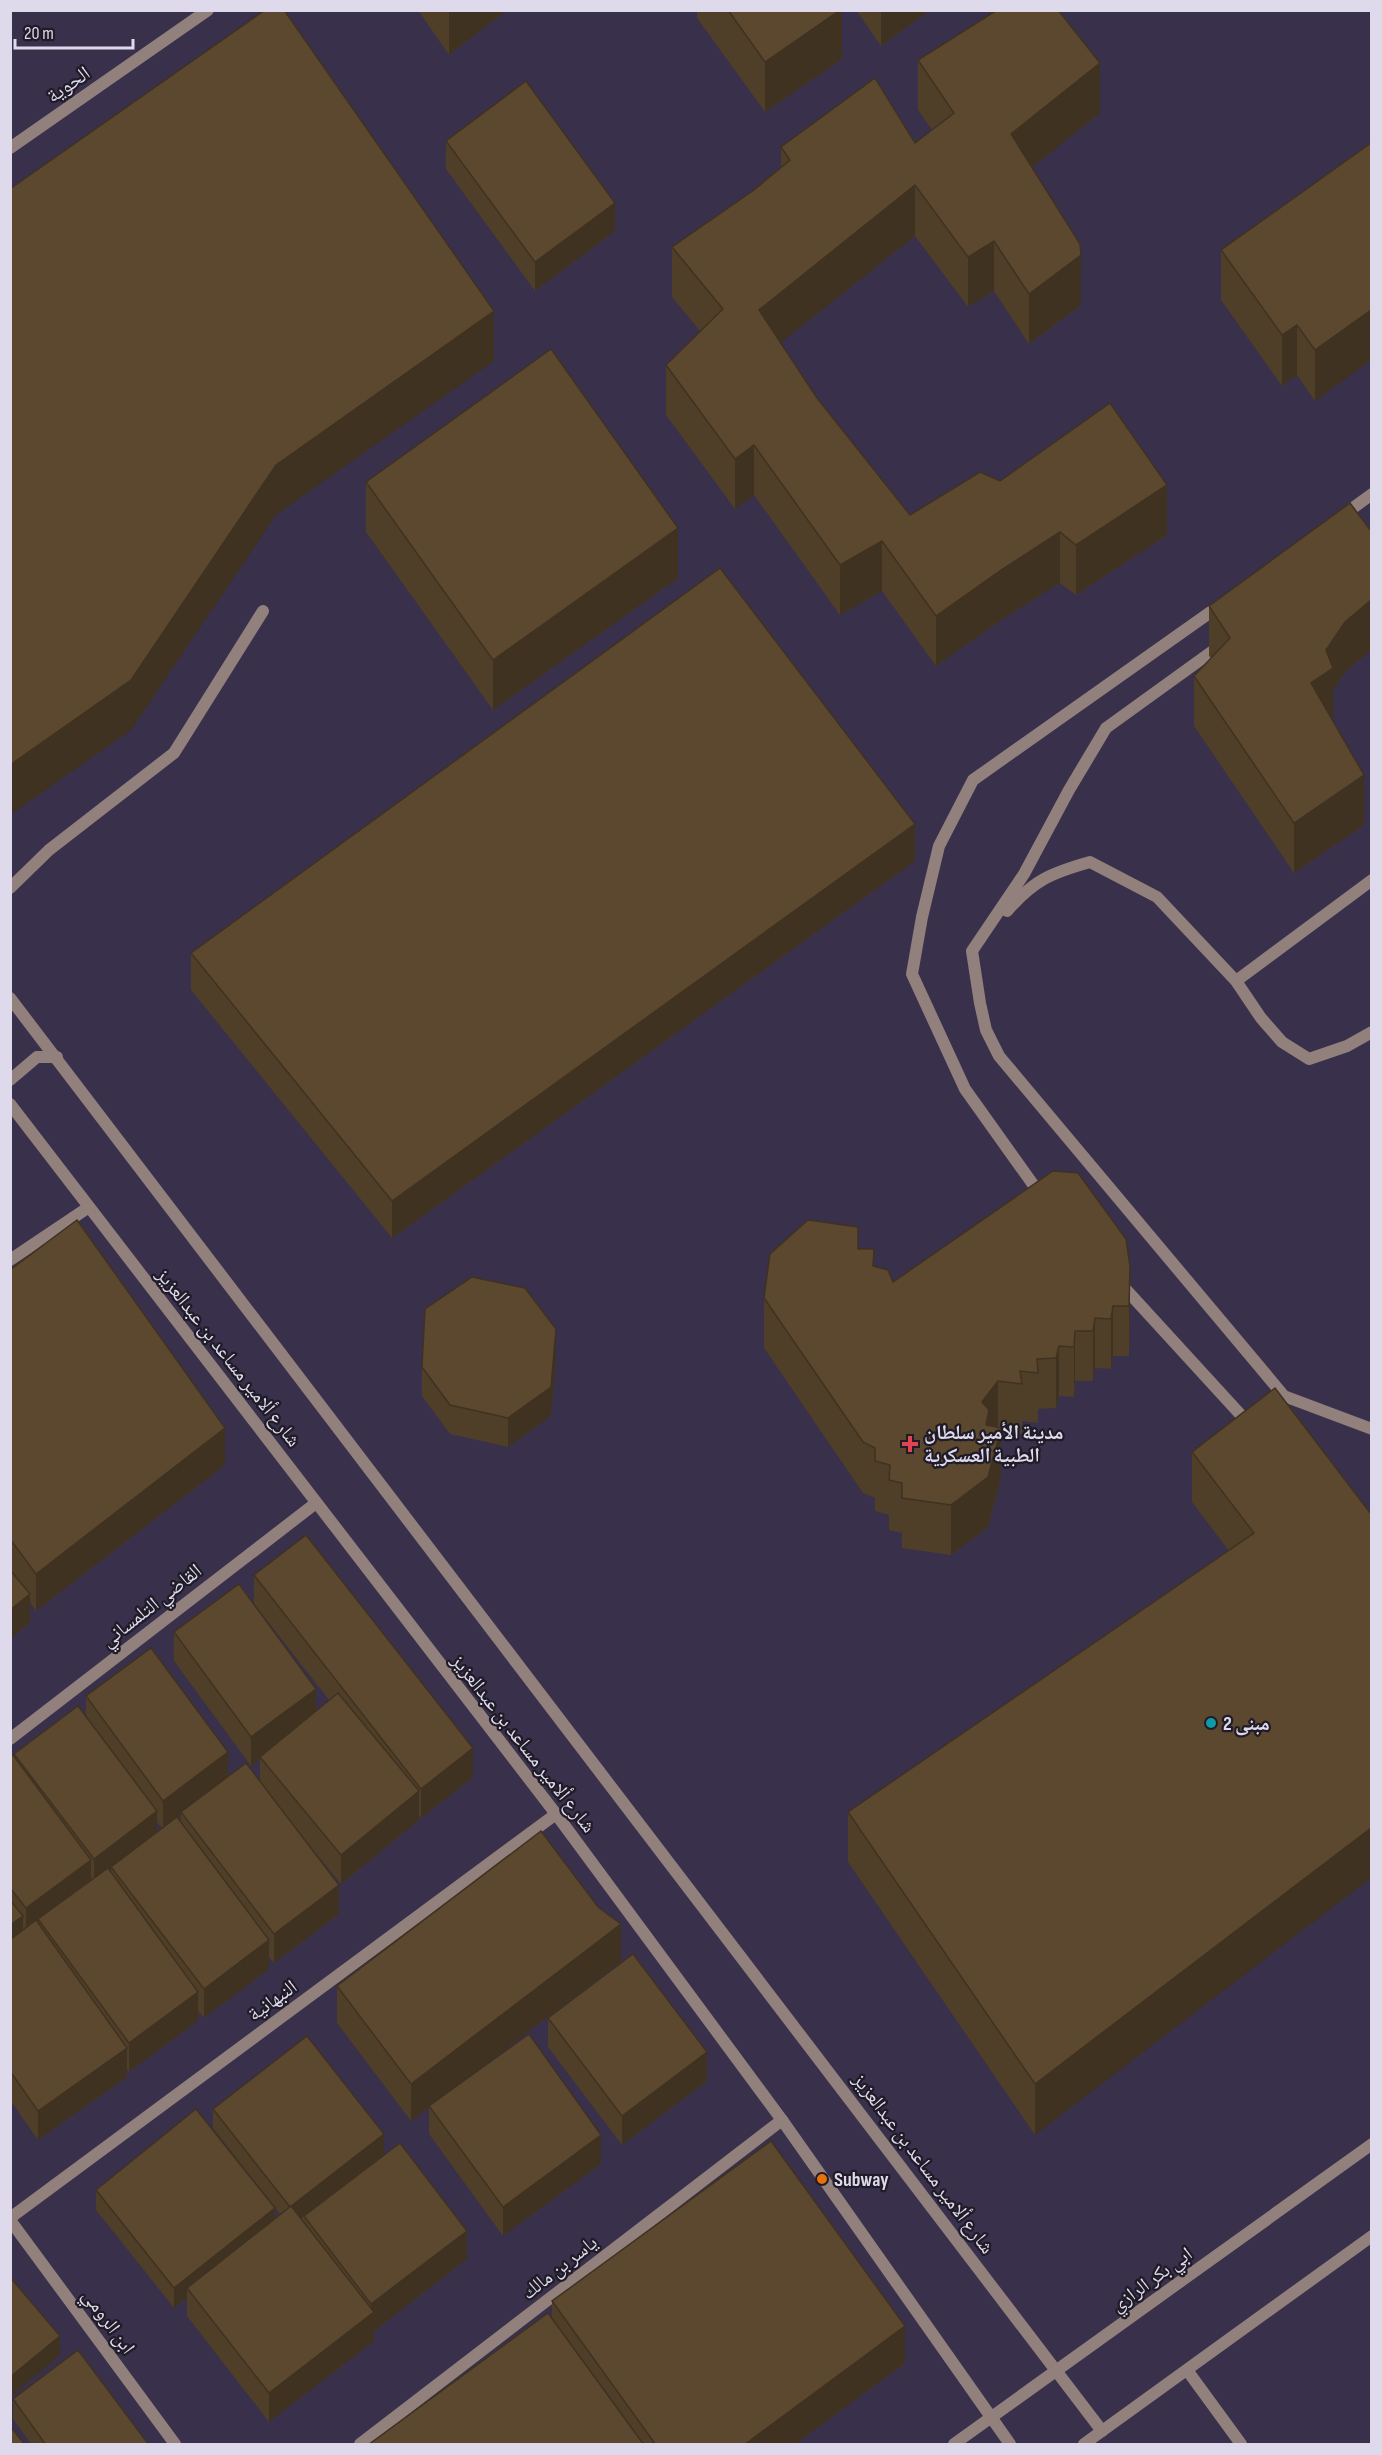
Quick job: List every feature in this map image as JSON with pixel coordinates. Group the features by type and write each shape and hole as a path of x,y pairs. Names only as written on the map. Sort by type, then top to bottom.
{"street":[{"name":"الحوية","path":"10,148 208,10"},
{"path":"1334,522 1371,494"},
{"path":"1050,1206 964,1089 912,974 922,917 939,846 973,780 1230,598"},
{"path":"10,888 50,850 174,753 263,611"},
{"path":"1231,638 1106,728 1069,790 1024,874 972,951 980,1003 986,1030 999,1056 1284,1396 1371,1429"},
{"path":"972,951 1024,893 1056,872 1090,862 1157,897 1236,981 1261,1018 1282,1042 1309,1059 1347,1046 1371,1032"},
{"path":"1236,981 1371,880"},
{"name":"شارع ألامير مساعد بن عبدالعزيز","path":"10,998 1102,2431"},
{"path":"10,1080 37,1057 57,1057"},
{"name":"شارع ألامير مساعد بن عبدالعزيز","path":"10,1104 556,1814 782,2120 1010,2445"},
{"path":"10,1260 89,1207"},
{"path":"1114,1276 1257,1432"},
{"name":"القاضي التلمساني","path":"10,1739 316,1503"},
{"name":"النبهانية","path":"10,2219 556,1814"},
{"name":"ياسر بن مالك","path":"360,2445 782,2120"},
{"name":"ابي بكر الرازي","path":"954,2445 1371,2144"},
{"name":"ابن الرومي","path":"10,2219 175,2445"},
{"path":"1084,2445 1371,2236"},
{"path":"1187,2370 1241,2445"}],"building":[{"path":"265,10 284,10 494,311 276,465 131,680 10,765 10,189"},
{"path":"728,10 840,10 765,62"},
{"path":"997,10 1058,10 1100,63 1011,134 1080,244 1081,255 1029,294 994,241 968,257 915,185 759,310 817,398 910,515 980,472 1000,481 1110,403 1167,485 1076,545 1060,532 936,616 882,541 840,565 754,445 735,459 666,365 723,309 672,247 754,190 790,160 781,147 875,78 915,143 954,113 918,60"},
{"path":"526,81 615,203 535,262 446,141"},
{"path":"1371,143 1371,310 1315,350 1297,325 1282,335 1221,250"},
{"path":"551,349 678,528 493,660 366,482"},
{"path":"1350,503 1371,531 1371,600 1345,622 1326,650 1333,668 1311,683 1364,775 1294,823 1194,676 1230,638 1209,606"},
{"path":"720,568 915,824 392,1201 191,953"},
{"path":"1053,1171 1078,1173 1126,1239 1130,1267 1129,1306 1113,1306 1111,1319 1095,1318 1093,1331 1075,1331 1074,1347 1059,1346 1056,1358 1037,1359 1038,1373 1020,1371 1022,1384 998,1381 982,1402 989,1410 986,1425 1001,1428 988,1477 951,1505 902,1498 902,1483 889,1480 890,1465 875,1461 875,1448 863,1442 764,1298 770,1254 808,1220 858,1227 858,1249 874,1249 873,1266 888,1270 893,1282"},
{"path":"77,1220 225,1428 36,1574 10,1539 10,1270"},
{"path":"472,1277 525,1288 556,1329 551,1387 508,1418 450,1405 422,1367 425,1309"},
{"name":"مبنى 2","path":"1275,1388 1371,1514 1371,1828 1035,2084 848,1812 1254,1533 1192,1452"},
{"path":"306,1535 473,1748 421,1789 254,1575"},
{"path":"10,1570 30,1594 10,1610"},
{"path":"239,1584 316,1689 251,1737 174,1632"},
{"path":"151,1648 228,1752 163,1801 86,1696"},
{"path":"338,1693 419,1791 341,1855 260,1757"},
{"path":"78,1706 157,1811 94,1859 14,1754"},
{"path":"13,1755 91,1860 26,1908 10,1888 10,1757"},
{"path":"246,1763 339,1885 274,1934 181,1812"},
{"path":"177,1817 269,1940 204,1989 111,1867"},
{"path":"541,1831 598,1907 621,1924 411,2084 337,1986"},
{"path":"108,1868 198,1992 129,2043 38,1919"},
{"path":"10,1900 23,1916 10,1925"},
{"path":"36,1920 127,2048 38,2111 10,2071 10,1940"},
{"path":"633,1954 707,2052 622,2116 548,2018"},
{"path":"529,2034 601,2135 503,2207 429,2106"},
{"path":"307,2036 384,2134 290,2207 213,2109"},
{"path":"196,2109 275,2208 174,2288 96,2190"},
{"path":"771,2141 905,2326 744,2445 656,2445 552,2301"},
{"path":"400,2143 467,2231 371,2304 304,2216"},
{"path":"291,2206 374,2312 269,2393 187,2288"},
{"path":"10,2277 60,2336 10,2377"},
{"path":"548,2313 644,2445 368,2445"},
{"path":"78,2350 149,2445 46,2445 13,2399"},
{"path":"10,2426 25,2445 10,2445"}],"place":[{"name":"مدينة الأمير سلطان الطبية العسكرية","path":"910,1444"},
{"name":"مبنى 2","path":"1211,1723"},
{"name":"Subway","path":"822,2179"}]}
